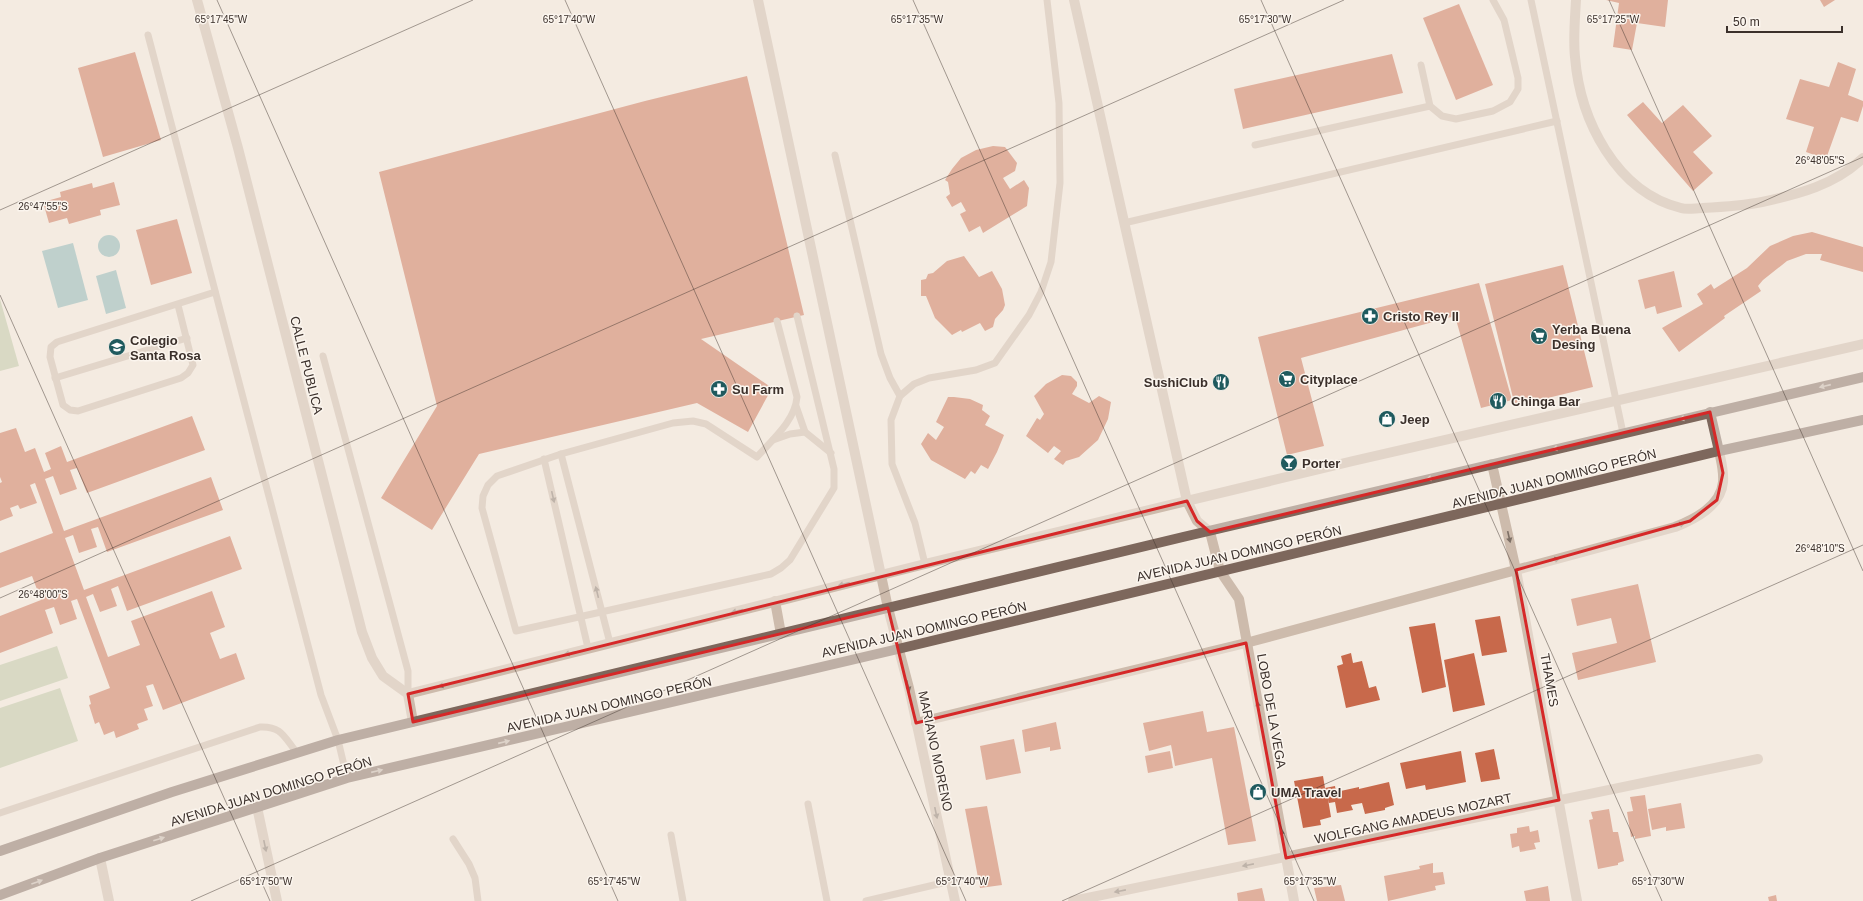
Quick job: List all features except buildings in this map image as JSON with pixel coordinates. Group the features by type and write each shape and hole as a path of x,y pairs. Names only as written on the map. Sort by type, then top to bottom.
{"main road":[{"name":"AVENIDA JUAN DOMINGO PERÓN","path":"0,850 172,792 338,740 1710,412 1863,377"},
{"path":"1710,412 1719,451"},
{"name":"AVENIDA JUAN DOMINGO PERÓN","path":"0,895 100,858 347,778 898,649 1220,570 1719,451 1863,420"}],"street":[{"name":"CALLE PUBLICA","path":"197,0 240,155 362,632 372,658 383,676 408,694"},
{"name":"MARIANO MORENO","path":"758,0 882,574 888,608 916,722 955,901"},
{"name":"AVENIDA JUAN DOMINGO PERÓN","path":"1074,0 1187,501 1197,521 1210,532"},
{"path":"1576,0 1574,57 1581,92 1591,123 1603,146 1621,172 1637,187 1661,202 1683,209 1745,205 1799,194 1830,182 1863,158"},
{"path":"413,722 408,694 882,574 1187,501 1863,344"},
{"path":"916,722 1246,643 1690,521 1704,513 1716,500 1721,490 1723,473 1719,451"},
{"name":"THAMES","path":"1492,464 1516,570 1577,901"},
{"name":"LOBO DE LA VEGA","path":"1210,532 1220,570 1238,600 1294,901"},
{"path":"775,601 781,634"},
{"name":"WOLFGANG AMADEUS MOZART","path":"1073,901 1758,759"},
{"path":"257,808 277,901"},
{"path":"100,858 109,901"}],"lane":[{"path":"924,564 915,523 892,464 891,420 900,396 914,384 929,378 976,370 994,363 1029,315 1041,292 1051,262 1060,183 1059,104 1047,0"},
{"path":"1420,65 1430,106 1442,116 1456,120 1493,111 1510,102 1518,89 1518,78 1504,20 1493,0"},
{"path":"1531,0 1623,433"},
{"path":"148,35 321,695 338,740 347,778"},
{"path":"1255,145 1430,106"},
{"path":"1124,223 1557,121"},
{"path":"835,155 880,354 890,378 900,396"},
{"path":"178,305 193,365 188,373 182,378 78,411 70,410 63,405 50,357 52,347 57,342 178,305 215,292"},
{"path":"777,321 797,397 796,406 790,418 757,457 706,424 693,421 673,423 544,459 497,476 488,485 483,496 482,508 516,631 580,615 760,576 781,568 790,560 834,488 836,480 797,316"},
{"path":"55,378 186,338"},
{"path":"322,356 408,671 408,694"},
{"path":"796,406 805,432 830,453"},
{"path":"772,440 790,434 805,432"},
{"path":"561,454 610,643"},
{"path":"544,459 588,648"},
{"path":"0,813 260,727 270,726 278,729 297,753"},
{"path":"808,804 827,901"},
{"path":"671,835 683,901"},
{"path":"453,839 468,864 474,878 478,901"},
{"path":"866,901 951,881"}],"highlighted area":[{"path":"1710,412 1723,473 1717,500 1690,521 1516,570 1559,800 1286,858 1246,643 916,723 888,608 413,722 408,694 1187,501 1197,521 1210,532"}],"green space":[{"path":"0,299 19,366 0,371"},
{"path":"57,646 68,678 0,701 0,665"},
{"path":"60,688 78,741 0,768 0,708"}],"water":[{"path":"109,235 117,238 120,246 117,254 109,257 101,254 98,246 101,238"},
{"path":"73,243 88,300 58,308 42,251"},
{"path":"116,270 126,308 106,314 96,276"}],"place":[{"name":"Cristo Rey II","path":"1370,316"},
{"name":"Yerba Buena Desing","path":"1539,336"},
{"name":"Colegio Santa Rosa","path":"117,347"},
{"name":"Cityplace","path":"1287,379"},
{"name":"SushiClub","path":"1221,382"},
{"name":"Su Farm","path":"719,389"},
{"name":"Chinga Bar","path":"1498,401"},
{"name":"Jeep","path":"1387,419"},
{"name":"Porter","path":"1289,463"},
{"name":"UMA Travel","path":"1258,792"}]}
